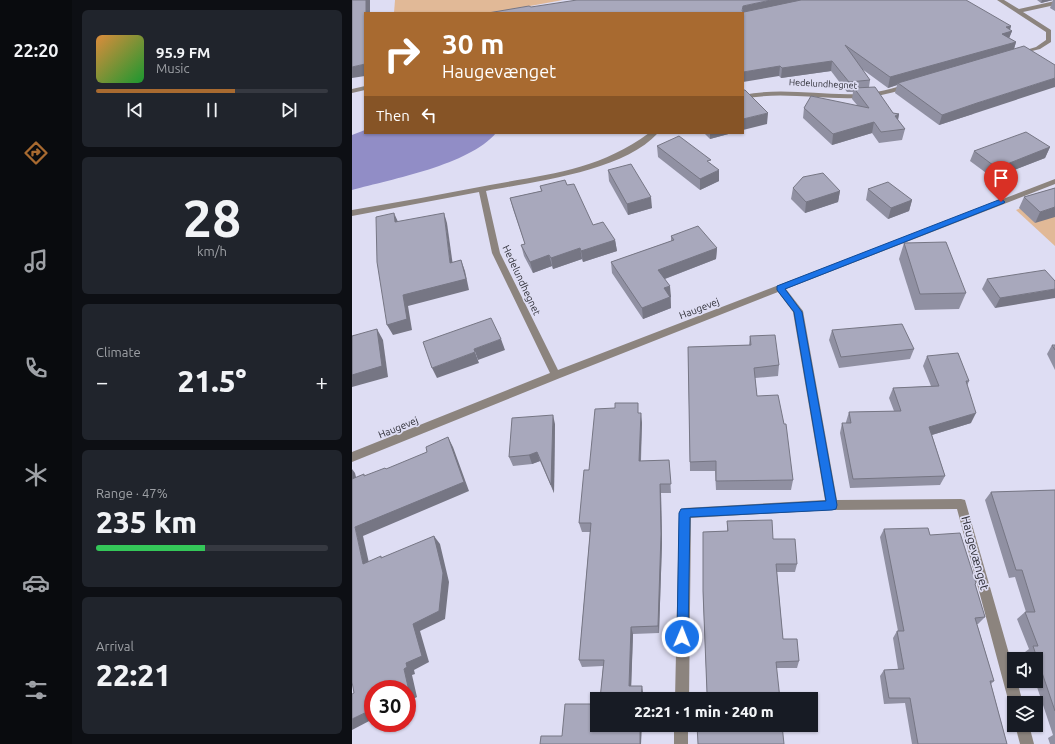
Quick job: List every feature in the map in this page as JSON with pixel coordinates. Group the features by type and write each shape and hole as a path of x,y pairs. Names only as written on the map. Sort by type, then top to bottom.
{"street":[{"path":"1000,0 1049,32 1049,41 1038,48 1010,56"},
{"path":"1018,11 1055,3"},
{"name":"Hedelundhegnet","path":"744,97 755,94 790,92 862,96 884,93 914,84"},
{"path":"352,91 364,88"},
{"path":"352,213 598,166 630,151 653,134"},
{"name":"Haugevej","path":"352,457 556,375 1055,181"},
{"name":"Hedelundhegnet","path":"482,189 496,253 556,375"},
{"path":"780,288 798,312 832,505"},
{"name":"Haugevænget","path":"682,692 685,513 832,505 961,504 1014,696"},
{"path":"681,732 681,744"},
{"path":"1024,732 1027,744"}],"shaded area":[{"path":"395,0 563,0 497,12 394,12"},
{"path":"364,130 364,134 495,134 484,144 468,154 449,162 408,176 352,190 352,135"},
{"path":"1055,194 1055,246 1016,210"}],"building":[{"path":"352,0 366,0 366,12 364,12 364,64 352,67"},
{"path":"577,0 771,0 743,6 742,11 744,12 494,12 529,6 531,7"},
{"path":"801,0 966,0 1011,26 1006,27 1012,31 1002,34 1016,42 890,77 845,45 870,80 849,82 832,61 782,68 780,66 744,72 744,12"},
{"path":"1024,46 1055,65 1055,78 942,115 898,83"},
{"path":"875,87 893,113 899,114 895,116 905,129 881,132 874,122 833,134 804,108 811,96 869,108 854,88"},
{"path":"744,90 745,90 768,113 744,119"},
{"path":"1026,132 1050,147 997,168 974,151"},
{"path":"679,136 711,160 707,161 719,170 700,179 657,146"},
{"path":"631,164 651,197 627,204 608,170"},
{"path":"823,173 840,191 806,202 793,188 803,177"},
{"path":"565,180 567,185 574,184 593,225 603,222 615,240 581,251 580,248 551,258 549,255 530,262 521,245 525,244 510,198 542,191 540,186"},
{"path":"888,182 912,200 891,208 868,189"},
{"path":"1055,188 1055,207 1040,212 1024,197"},
{"path":"394,213 395,222 444,213 450,263 461,260 466,279 403,295 407,319 387,325 377,262 376,217"},
{"path":"698,226 717,248 658,270 670,286 664,288 670,297 642,308 611,262 674,240 671,236"},
{"path":"946,242 966,293 920,294 904,243"},
{"path":"1045,270 1055,281 1055,289 1000,298 987,279"},
{"path":"491,318 501,339 474,349 475,352 432,368 423,342"},
{"path":"902,324 914,349 841,357 832,330"},
{"path":"377,329 382,366 352,375 352,336"},
{"path":"775,335 779,365 754,368 757,396 778,395 784,424 786,424 793,480 716,481 716,461 690,462 688,347 751,345 750,336"},
{"path":"958,353 969,381 966,381 976,413 929,427 945,476 853,479 842,423 851,423 849,412 901,411 893,388 939,386 927,356"},
{"path":"615,403 638,403 638,413 641,413 639,461 669,460 671,484 660,484 661,534 658,626 631,627 629,686 642,686 642,692 601,692 604,660 579,660 591,523 579,523 584,470 589,470 595,409 615,408"},
{"path":"553,415 551,485 537,452 529,455 509,457 512,418"},
{"path":"448,437 464,482 355,527 363,564 434,536 443,573 439,611 413,624 422,656 406,663 407,667 404,669 406,680 364,680 364,713 352,719 352,694 354,693 352,682 352,479 364,474 364,476 385,468 386,469 427,452 426,447"},
{"path":"1055,490 1055,711 1043,676 1043,652 1035,652 1033,646 1038,646 1025,612 1035,612 1022,570 1016,570 991,492"},
{"path":"772,520 773,539 795,539 797,564 776,564 783,639 797,639 799,661 776,662 779,692 707,692 703,591 703,532 728,531 727,521"},
{"path":"928,528 930,535 960,533 985,617 975,618 994,681 990,681 1007,744 918,744 910,698 889,698 884,670 904,669 897,631 904,631 884,529"},
{"path":"565,704 590,704 590,732 640,732 640,744 540,744 541,736 562,736"},
{"path":"697,732 783,732 784,744 698,744"}],"route":[{"path":"682,637 685,513 832,505 798,312 780,288 1001,202"}]}
